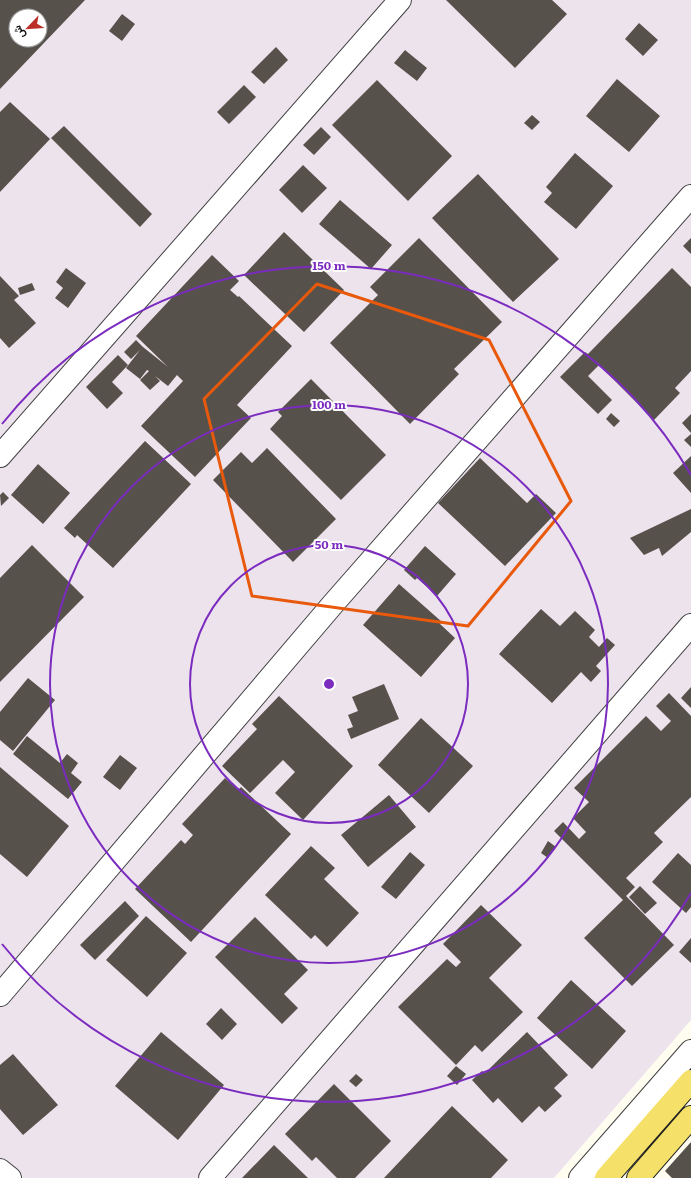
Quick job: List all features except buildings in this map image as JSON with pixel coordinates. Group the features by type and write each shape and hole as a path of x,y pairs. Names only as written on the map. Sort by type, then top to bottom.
{"main road":[{"path":"606,1178 619,1148 691,1081"},
{"path":"644,1176 691,1117"}],"street":[{"path":"0,456 400,0"},
{"path":"0,995 334,604 691,196"},
{"path":"210,1178 691,625"},
{"path":"580,1178 619,1148 691,1051"},
{"path":"619,1148 644,1176"},
{"path":"0,1170 10,1178"}],"highlighted area":[{"path":"317,284 489,340 571,501 468,626 252,596 204,399"}],"shaded area":[{"path":"0,0 691,0 691,1020 554,1178 0,1178"}]}
